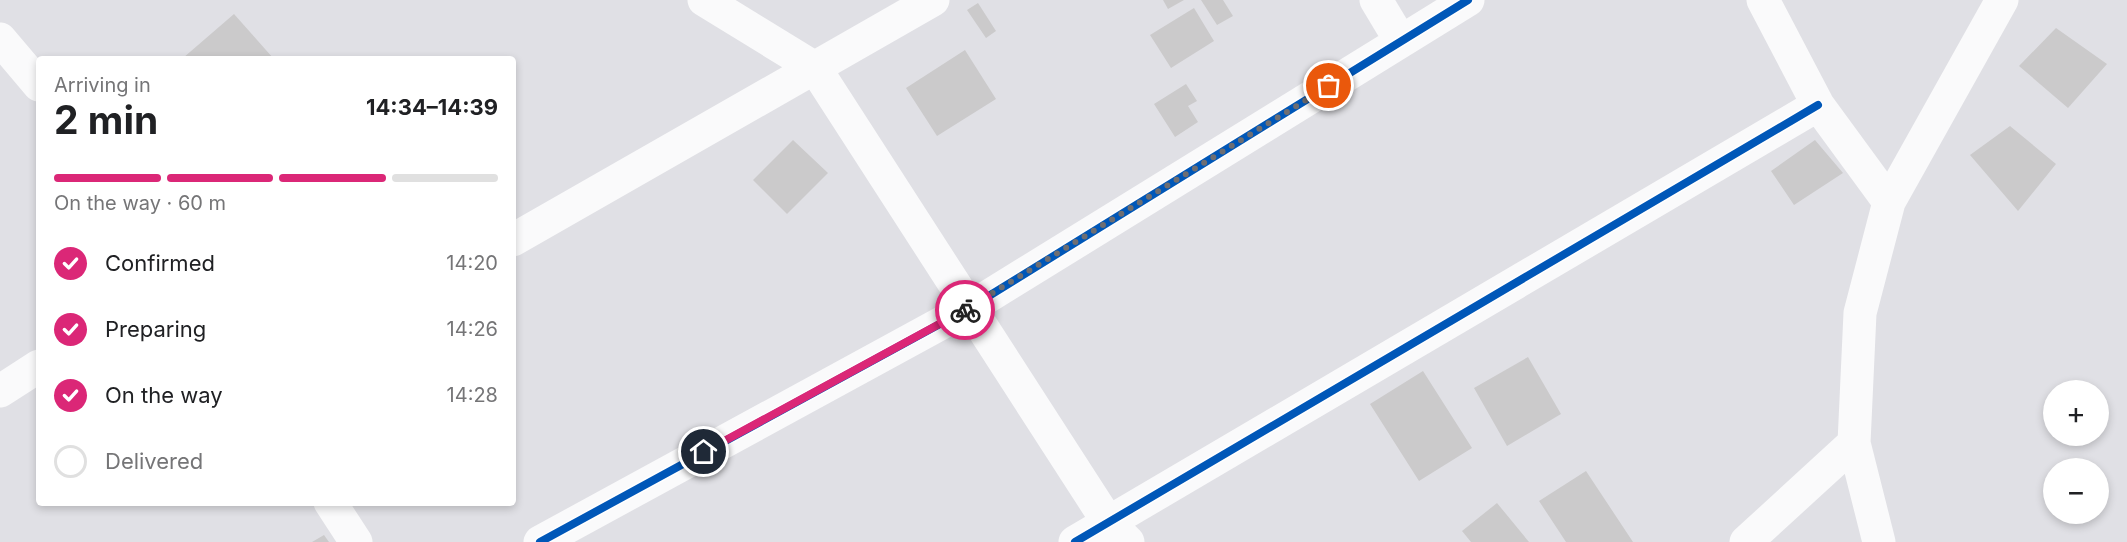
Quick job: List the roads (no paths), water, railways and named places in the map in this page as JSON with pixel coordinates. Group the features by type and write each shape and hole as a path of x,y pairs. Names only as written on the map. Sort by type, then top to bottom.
{"street":[{"path":"704,0 815,68 1118,532"},
{"path":"1376,0 1397,35"},
{"path":"540,542 971,307 1468,0"},
{"path":"1763,0 1818,105 1889,202"},
{"path":"1879,542 1854,443 1860,313 1889,202 2002,0"},
{"path":"516,238 815,68 919,3"},
{"path":"0,39 36,81"},
{"path":"1075,542 1118,532 1818,105"},
{"path":"1,389 36,368"},
{"path":"1746,542 1854,443"},
{"path":"333,506 356,542"}]}
